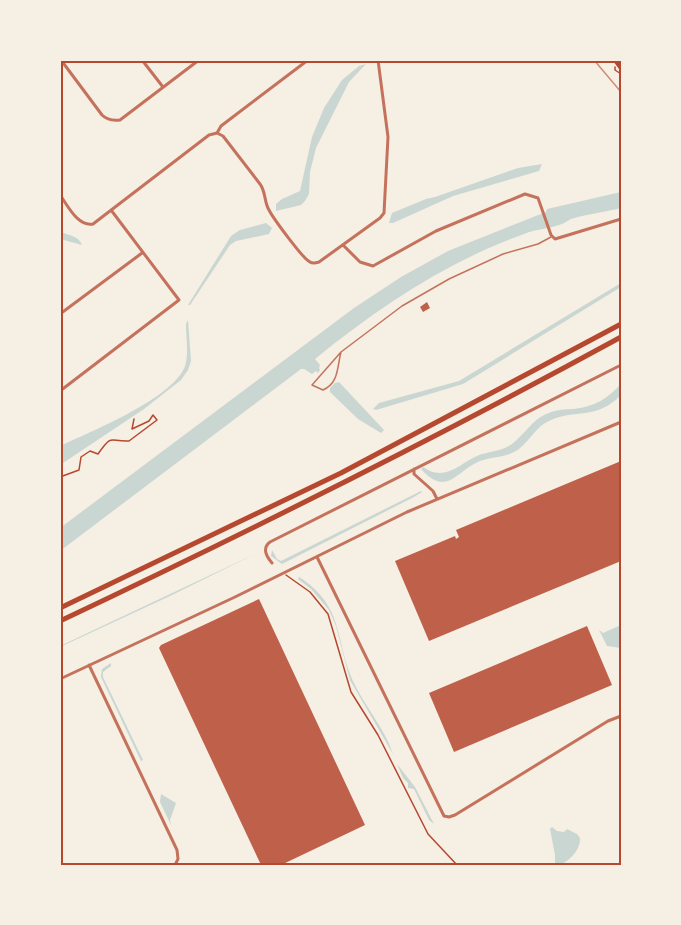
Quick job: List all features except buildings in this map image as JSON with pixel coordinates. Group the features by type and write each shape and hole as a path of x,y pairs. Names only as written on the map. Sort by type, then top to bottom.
{"highway":[{"path":"60,608 341,473 621,324"},
{"path":"60,621 228,542 371,471 478,416 621,337"}],"main road":[{"path":"615,60 621,68"}],"street":[{"path":"61,60 106,118 113,121 120,120 199,60"},
{"path":"142,60 163,87"},
{"path":"217,133 221,126 307,60"},
{"path":"60,195 78,219 85,224 93,224 209,135 217,133 223,136 263,187 270,212 306,259 312,263 319,262 380,218 385,210 388,137 378,60"},
{"path":"343,245 360,262 373,266 436,231 520,195 528,194 537,196 552,237 557,239 621,219"},
{"path":"60,391 179,300 111,210"},
{"path":"60,314 142,253"},
{"path":"272,563 266,551 270,542 621,365"},
{"path":"60,679 437,499 621,422"},
{"path":"414,469 414,475 433,491 437,499"},
{"path":"317,557 444,816 455,815 621,716"},
{"path":"90,665 177,850 176,865"}],"lane":[{"path":"340,352 334,381 323,390 314,387 312,385 340,352 402,306 449,279 503,254 538,244 552,237"}],"path":[{"path":"60,477 80,470 81,457 86,453 90,451 98,454 112,439 117,438 128,442 157,420 153,415 149,421 132,429 134,418"},
{"path":"284,573 309,592 327,614 351,692 378,735 428,834 457,865"}],"shaded area":[{"path":"366,64 349,82 316,148 310,172 309,194 305,201 301,205 276,211 276,204 282,199 300,191 312,137 324,108 342,80 359,66"},
{"path":"542,164 539,171 453,196 389,223 392,213 426,199 518,168"},
{"path":"621,192 621,208 577,217 495,245 440,272 414,288 364,321 315,359 320,365 318,373 316,371 312,374 301,369 60,551 60,528 354,308 401,277 448,251 546,212 547,209"},
{"path":"266,223 272,228 269,234 236,241 230,245 188,305 231,236 240,230"},
{"path":"60,232 76,238 82,245 60,239"},
{"path":"621,283 621,287 463,384 373,409 379,403 459,381"},
{"path":"188,320 191,361 181,380 144,409 60,465 60,446 130,413 149,402 178,378 186,361 186,324"},
{"path":"339,382 384,430 381,433 358,419 330,392 330,388"},
{"path":"621,384 621,395 612,403 594,411 549,421 514,452 480,461 445,482 430,477 421,469 423,467 435,472 445,472 477,456 504,449 541,417 556,411 594,404 611,394"},
{"path":"421,491 414,497 282,564 271,556 272,550 277,559 281,561"},
{"path":"257,553 170,596 60,647 60,646"},
{"path":"299,577 325,600 332,613 337,626 348,669 393,754 350,680 336,626 329,610 311,589 298,579"},
{"path":"621,625 621,648 607,646 599,630 603,633"},
{"path":"111,663 111,666 103,672 103,677 143,760 141,761 101,677 102,669"},
{"path":"397,764 415,787 434,824 429,820 414,789 408,788 408,783 403,778"},
{"path":"161,794 176,803 170,820 171,825 190,865 160,802"},
{"path":"552,827 564,832 567,829 580,838 580,843 572,856 555,865 550,829"}],"railway":[{"path":"594,60 621,92"}]}
